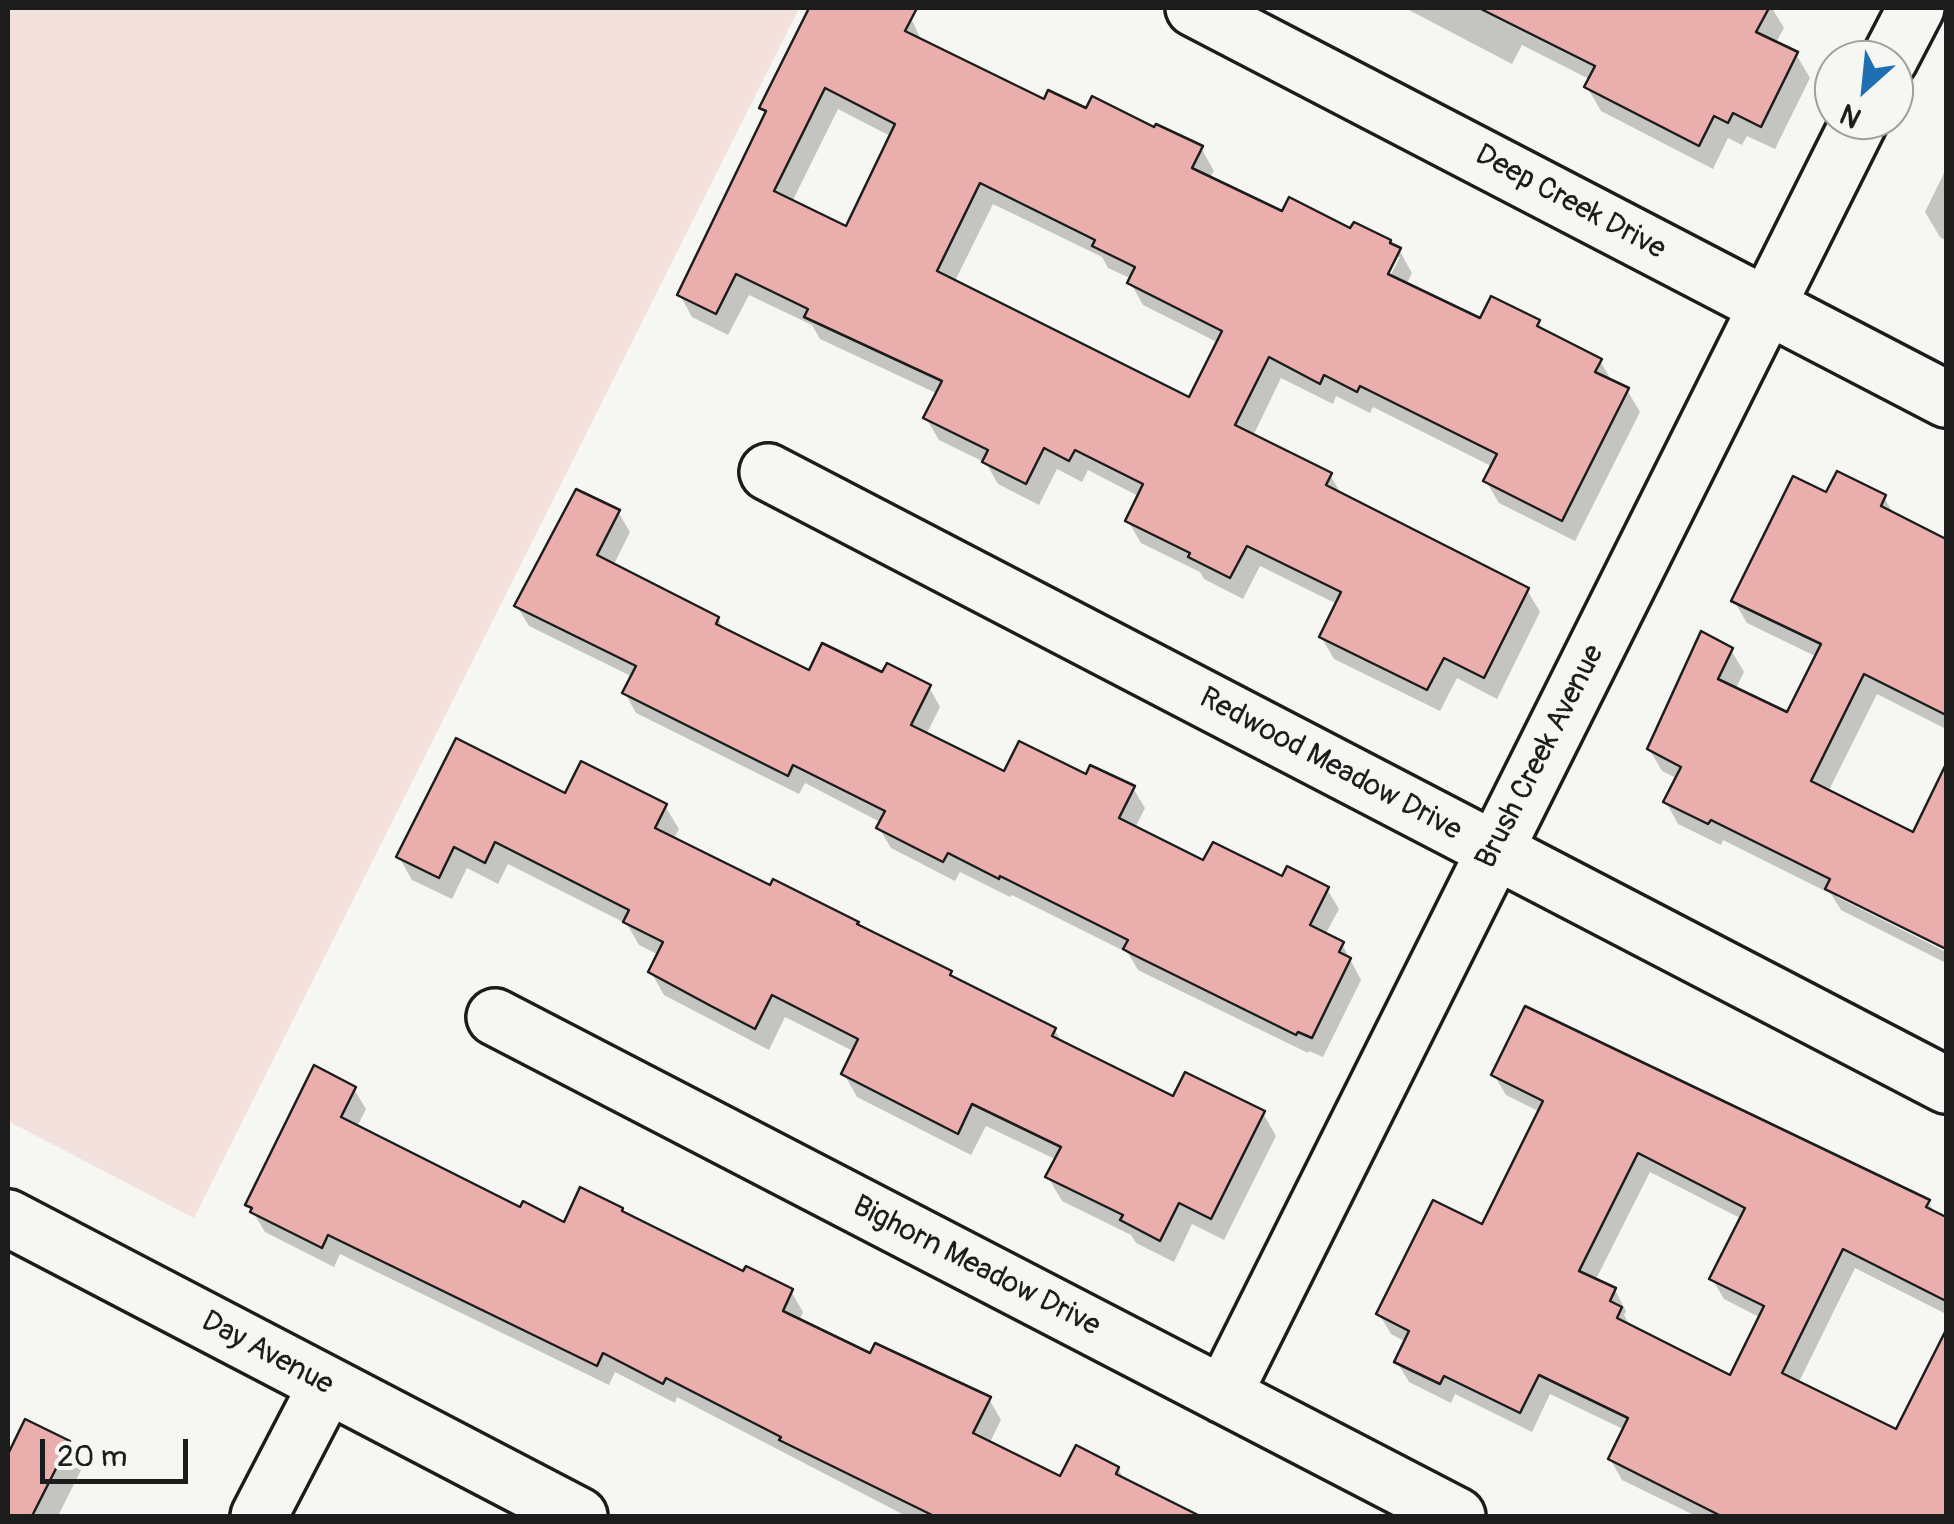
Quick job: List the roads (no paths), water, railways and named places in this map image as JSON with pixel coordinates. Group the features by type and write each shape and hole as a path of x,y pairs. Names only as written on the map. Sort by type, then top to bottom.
{"street":[{"name":"Deep Creek Drive","path":"1194,8 1946,399"},
{"path":"1900,40 1916,8"},
{"name":"Brush Creek Avenue","path":"1222,1395 1850,140"},
{"name":"Redwood Meadow Drive","path":"768,472 1946,1086"},
{"name":"Bighorn Meadow Drive","path":"494,1016 1457,1516"},
{"name":"Day Avenue","path":"8,1218 579,1516"},
{"path":"259,1516 327,1385"}]}
